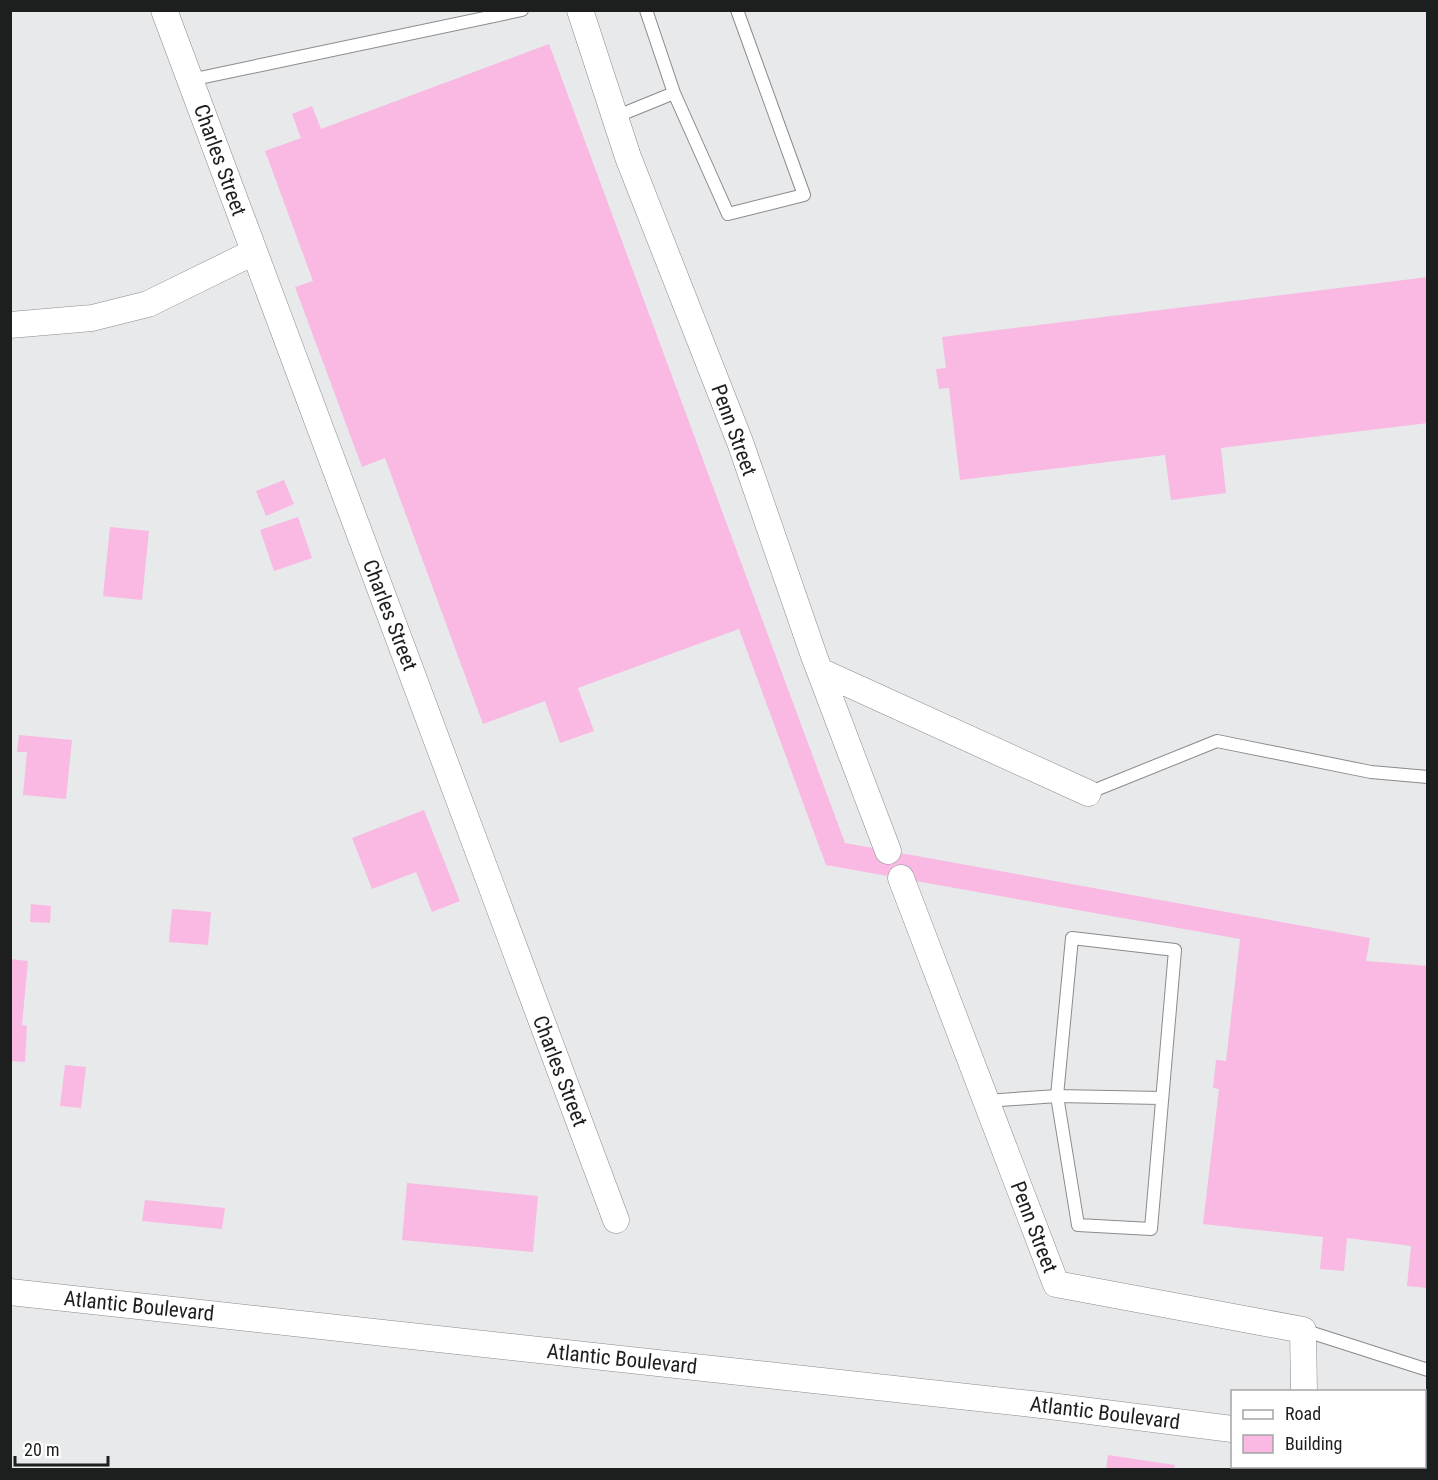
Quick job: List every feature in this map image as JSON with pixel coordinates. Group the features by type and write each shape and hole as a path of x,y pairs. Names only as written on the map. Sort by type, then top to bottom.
{"street":[{"name":"Charles Street","path":"164,10 616,1220"},
{"name":"Penn Street","path":"580,10 615,117 740,442 820,671 888,851"},
{"path":"10,325 92,318 148,304 254,252"},
{"path":"820,671 1088,793"},
{"name":"Penn Street","path":"901,878 1056,1284 1303,1330"},
{"name":"Atlantic Boulevard","path":"10,1292 1057,1407 1231,1429"},
{"path":"1303,1330 1304,1390"}],"lane":[{"path":"190,80 522,10"},
{"path":"646,10 674,93 728,214 804,195 737,10"},
{"path":"615,117 674,93"},
{"path":"1088,793 1216,741 1371,772 1428,777"},
{"path":"1072,938 1174,950 1151,1229 1078,1225 1057,1096 1072,938"},
{"path":"986,1101 1057,1096 1161,1098"},
{"path":"1303,1330 1428,1370"}],"building":[{"path":"549,44 845,843 1370,938 1366,961 1428,966 1428,1288 1407,1286 1411,1246 1347,1238 1344,1271 1320,1269 1323,1237 1203,1224 1219,1089 1213,1088 1216,1060 1226,1061 1240,939 826,865 739,629 578,688 594,731 560,743 545,701 483,724 385,458 362,467 295,287 313,281 265,151 301,138 292,114 312,106 321,129"},
{"path":"1428,277 1428,423 1221,448 1226,493 1171,500 1165,455 960,480 949,388 939,389 936,369 946,368 942,337"},
{"path":"284,480 294,504 266,516 256,491"},
{"path":"298,517 312,558 274,571 260,530"},
{"path":"110,527 149,531 142,600 103,596"},
{"path":"19,735 72,740 66,799 23,795 27,752 17,752"},
{"path":"424,810 460,901 432,912 416,872 372,889 352,838"},
{"path":"31,904 51,906 50,923 30,922"},
{"path":"172,909 211,912 208,945 169,942"},
{"path":"10,959 28,961 22,1025 27,1026 25,1062 10,1061"},
{"path":"65,1065 86,1067 81,1108 60,1106"},
{"path":"407,1183 538,1196 533,1252 402,1240"},
{"path":"145,1200 225,1208 222,1229 142,1221"},
{"path":"1108,1455 1175,1465 1174,1470 1106,1470"}]}
